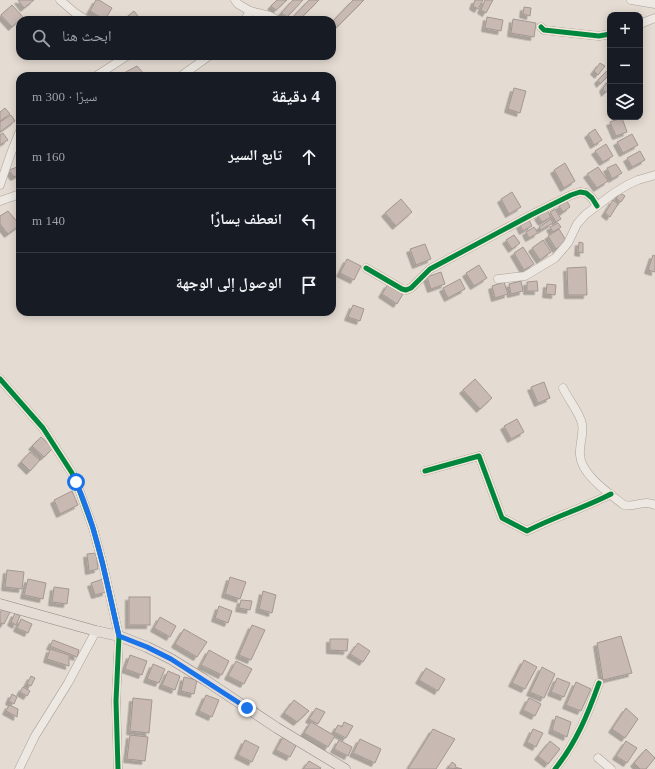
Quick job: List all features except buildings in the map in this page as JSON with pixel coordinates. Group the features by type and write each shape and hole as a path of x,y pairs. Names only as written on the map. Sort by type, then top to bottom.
{"main road":[{"path":"0,604 119,636 147,647 171,659 277,728 345,769"}],"street":[{"path":"60,0 80,16"},
{"path":"235,0 238,4 250,11 270,16"},
{"path":"631,0 655,4"},
{"path":"247,16 250,11"},
{"path":"643,23 655,18"},
{"path":"541,27 544,30 599,36 607,35"},
{"path":"102,72 120,60"},
{"path":"187,72 203,60"},
{"path":"0,185 16,141"},
{"path":"498,279 525,276 554,258 568,243 577,224 597,206 629,184 642,178 655,176"},
{"path":"366,268 406,290 411,288 430,269 571,195 580,192 586,193 592,198 597,206"},
{"path":"0,201 16,195"},
{"path":"0,379 43,428 72,473 93,528 119,636 116,701 118,769"},
{"path":"563,388 580,418 582,425 580,457 584,467 592,478 624,505 629,506 644,502 655,505"},
{"path":"425,471 479,456 502,518 527,532 611,494"},
{"path":"18,769 35,736 68,683 96,631"},
{"path":"555,769 579,734 599,683"},
{"path":"598,758 611,769"}],"cycle path":[{"path":"541,27 544,30 599,36 607,35"},
{"path":"366,268 406,290 411,288 430,269 571,195 580,192 586,193 592,198 597,206"},
{"path":"0,379 43,428 72,473 93,528 119,636 116,701 118,769"},
{"path":"425,471 479,456 502,518 527,531 611,494"},
{"path":"555,769 581,728 599,683"}],"route":[{"path":"76,482 93,528 119,636 147,647 171,659 247,708"}]}
